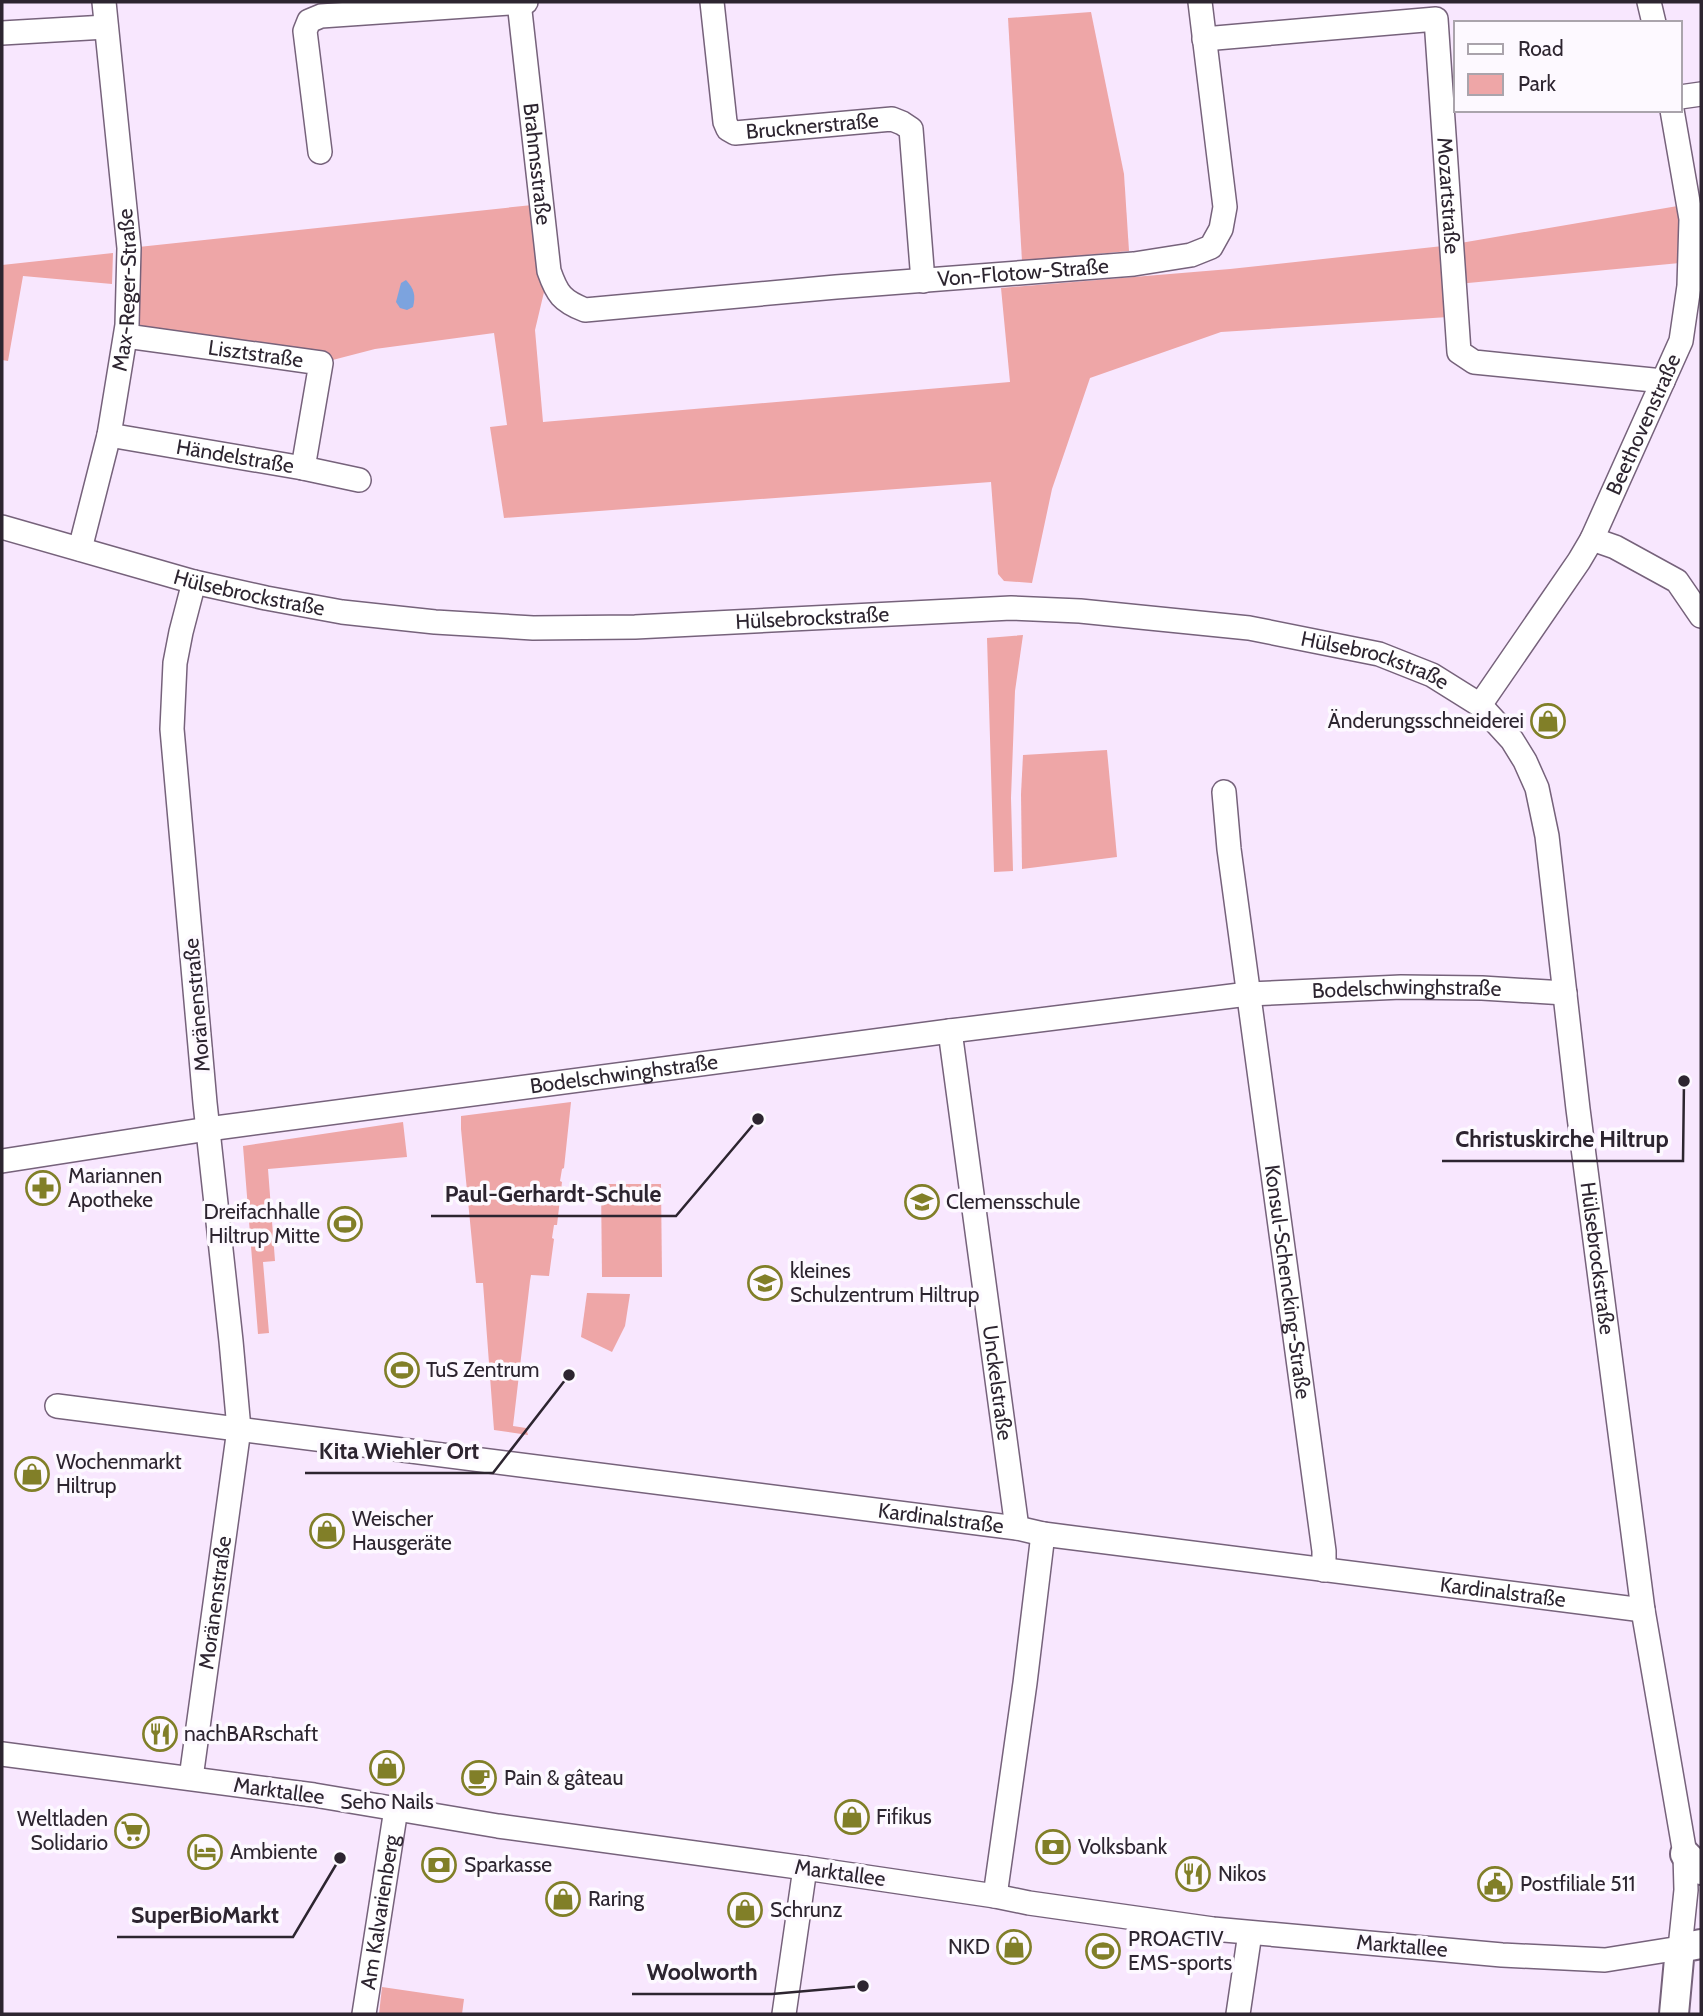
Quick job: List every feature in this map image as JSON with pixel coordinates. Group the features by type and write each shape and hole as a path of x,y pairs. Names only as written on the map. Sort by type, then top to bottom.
{"main road":[{"path":"1674,2014 1690,1946"}],"street":[{"name":"Max-Reger-Straße","path":"80,549 109,435 126,336 129,248 104,2"},
{"name":"Brahmsstraße","path":"519,2 549,271 556,290 568,304 585,310"},
{"path":"320,152 305,32 309,21 321,16 526,2"},
{"name":"Brucknerstraße","path":"712,2 725,122 728,129 735,133 891,120 902,122 911,129 923,281"},
{"name":"Von-Flotow-Straße","path":"585,310 1134,264 1191,254 1211,247 1221,229 1225,207 1200,2"},
{"path":"1649,2 1654,21"},
{"name":"Mozartstraße","path":"1205,39 1436,19 1459,352 1474,362 1663,381"},
{"path":"2,33 106,27"},
{"path":"1682,97 1701,94"},
{"name":"Beethovenstraße","path":"1480,705 1592,539 1663,381 1691,343 1690,219 1672,112"},
{"name":"Lisztstraße","path":"126,336 321,363 303,468"},
{"name":"Händelstraße","path":"109,435 359,480"},
{"name":"Hülsebrockstraße","path":"2,527 194,582 342,612 403,620 578,629 1011,608 1080,611 1249,628 1379,654 1432,675 1480,705 1511,740 1525,761 1537,788 1547,836 1578,1109 1643,1610 1693,1862 1686,1890 1690,1946"},
{"path":"1592,539 1615,547 1677,581 1701,616"},
{"name":"Moränenstraße","path":"191,1778 239,1429 208,1129 172,729 175,663 194,582"},
{"path":"1224,792 1248,994"},
{"name":"Bodelschwinghstraße","path":"2,1161 208,1129 1248,994 1396,987 1565,993"},
{"name":"Konsul-Schencking-Straße","path":"1248,994 1322,1537 1324,1570"},
{"name":"Unckelstraße","path":"950,1031 1017,1528"},
{"path":"57,1406 239,1429"},
{"name":"Kardinalstraße","path":"239,1429 1643,1610"},
{"path":"995,1896 1026,1683 1043,1534"},
{"name":"Marktallee","path":"2,1754 191,1778 498,1826 1250,1933 1513,1956 1605,1960 1690,1946"},
{"name":"Am Kalvarienberg","path":"364,2014 396,1809"},
{"path":"784,2014 805,1868"},
{"path":"1238,2014 1250,1933"}],"green space":[{"path":"1091,12 1124,174 1129,251 1022,261 1008,18"},
{"path":"1701,202 1701,261 1447,285 1448,317 1221,332 1090,378 1052,489 1032,583 1004,581 998,574 991,482 504,518 490,427 507,425 494,333 375,349 321,363 126,336 129,248 542,204 549,271 535,330 543,422 1010,382 1001,288 1230,269 1443,246"},
{"path":"113,253 112,284 23,276 8,361 2,360 2,265"},
{"path":"1023,635 1015,691 1011,798 1013,871 994,872 987,638"},
{"path":"1107,750 1117,857 1022,869 1023,755"},
{"path":"571,1102 549,1276 531,1275 530,1281 513,1426 526,1428 528,1435 494,1430 483,1283 476,1283 461,1116"},
{"path":"403,1122 407,1157 268,1169 275,1261 263,1262 269,1333 258,1334 243,1146"},
{"path":"601,1184 661,1184 662,1277 602,1277"},
{"path":"587,1293 630,1294 625,1326 612,1352 581,1337"},
{"path":"382,1987 464,1999 462,2014 379,2014"}],"water":[{"path":"406,280 413,289 414,296 413,307 407,310 400,308 396,302 401,283"}],"place":[{"name":"Änderungsschneiderei","path":"1548,721"},
{"name":"Christuskirche Hiltrup","path":"1684,1081"},
{"name":"Paul-Gerhardt-Schule","path":"758,1119"},
{"name":"Mariannen Apotheke","path":"43,1188"},
{"name":"Clemensschule","path":"922,1202"},
{"name":"Dreifachhalle Hiltrup Mitte","path":"345,1224"},
{"name":"kleines Schulzentrum Hiltrup","path":"765,1283"},
{"name":"TuS Zentrum","path":"402,1370"},
{"name":"Kita Wiehler Ort","path":"569,1375"},
{"name":"Wochenmarkt Hiltrup","path":"32,1474"},
{"name":"Weischer Hausgeräte","path":"327,1531"},
{"name":"nachBARschaft","path":"160,1734"},
{"name":"Seho Nails","path":"387,1768"},
{"name":"Pain & gâteau","path":"479,1778"},
{"name":"Fifikus","path":"852,1817"},
{"name":"Weltladen Solidario","path":"132,1831"},
{"name":"Volksbank","path":"1053,1847"},
{"name":"Ambiente","path":"205,1852"},
{"name":"SuperBioMarkt","path":"340,1858"},
{"name":"Sparkasse","path":"439,1865"},
{"name":"Nikos","path":"1193,1874"},
{"name":"Postfiliale 511","path":"1495,1884"},
{"name":"Raring","path":"563,1899"},
{"name":"Schrunz","path":"745,1910"},
{"name":"NKD","path":"1014,1947"},
{"name":"PROACTIV EMS-sports","path":"1103,1951"},
{"name":"Woolworth","path":"863,1986"}]}
